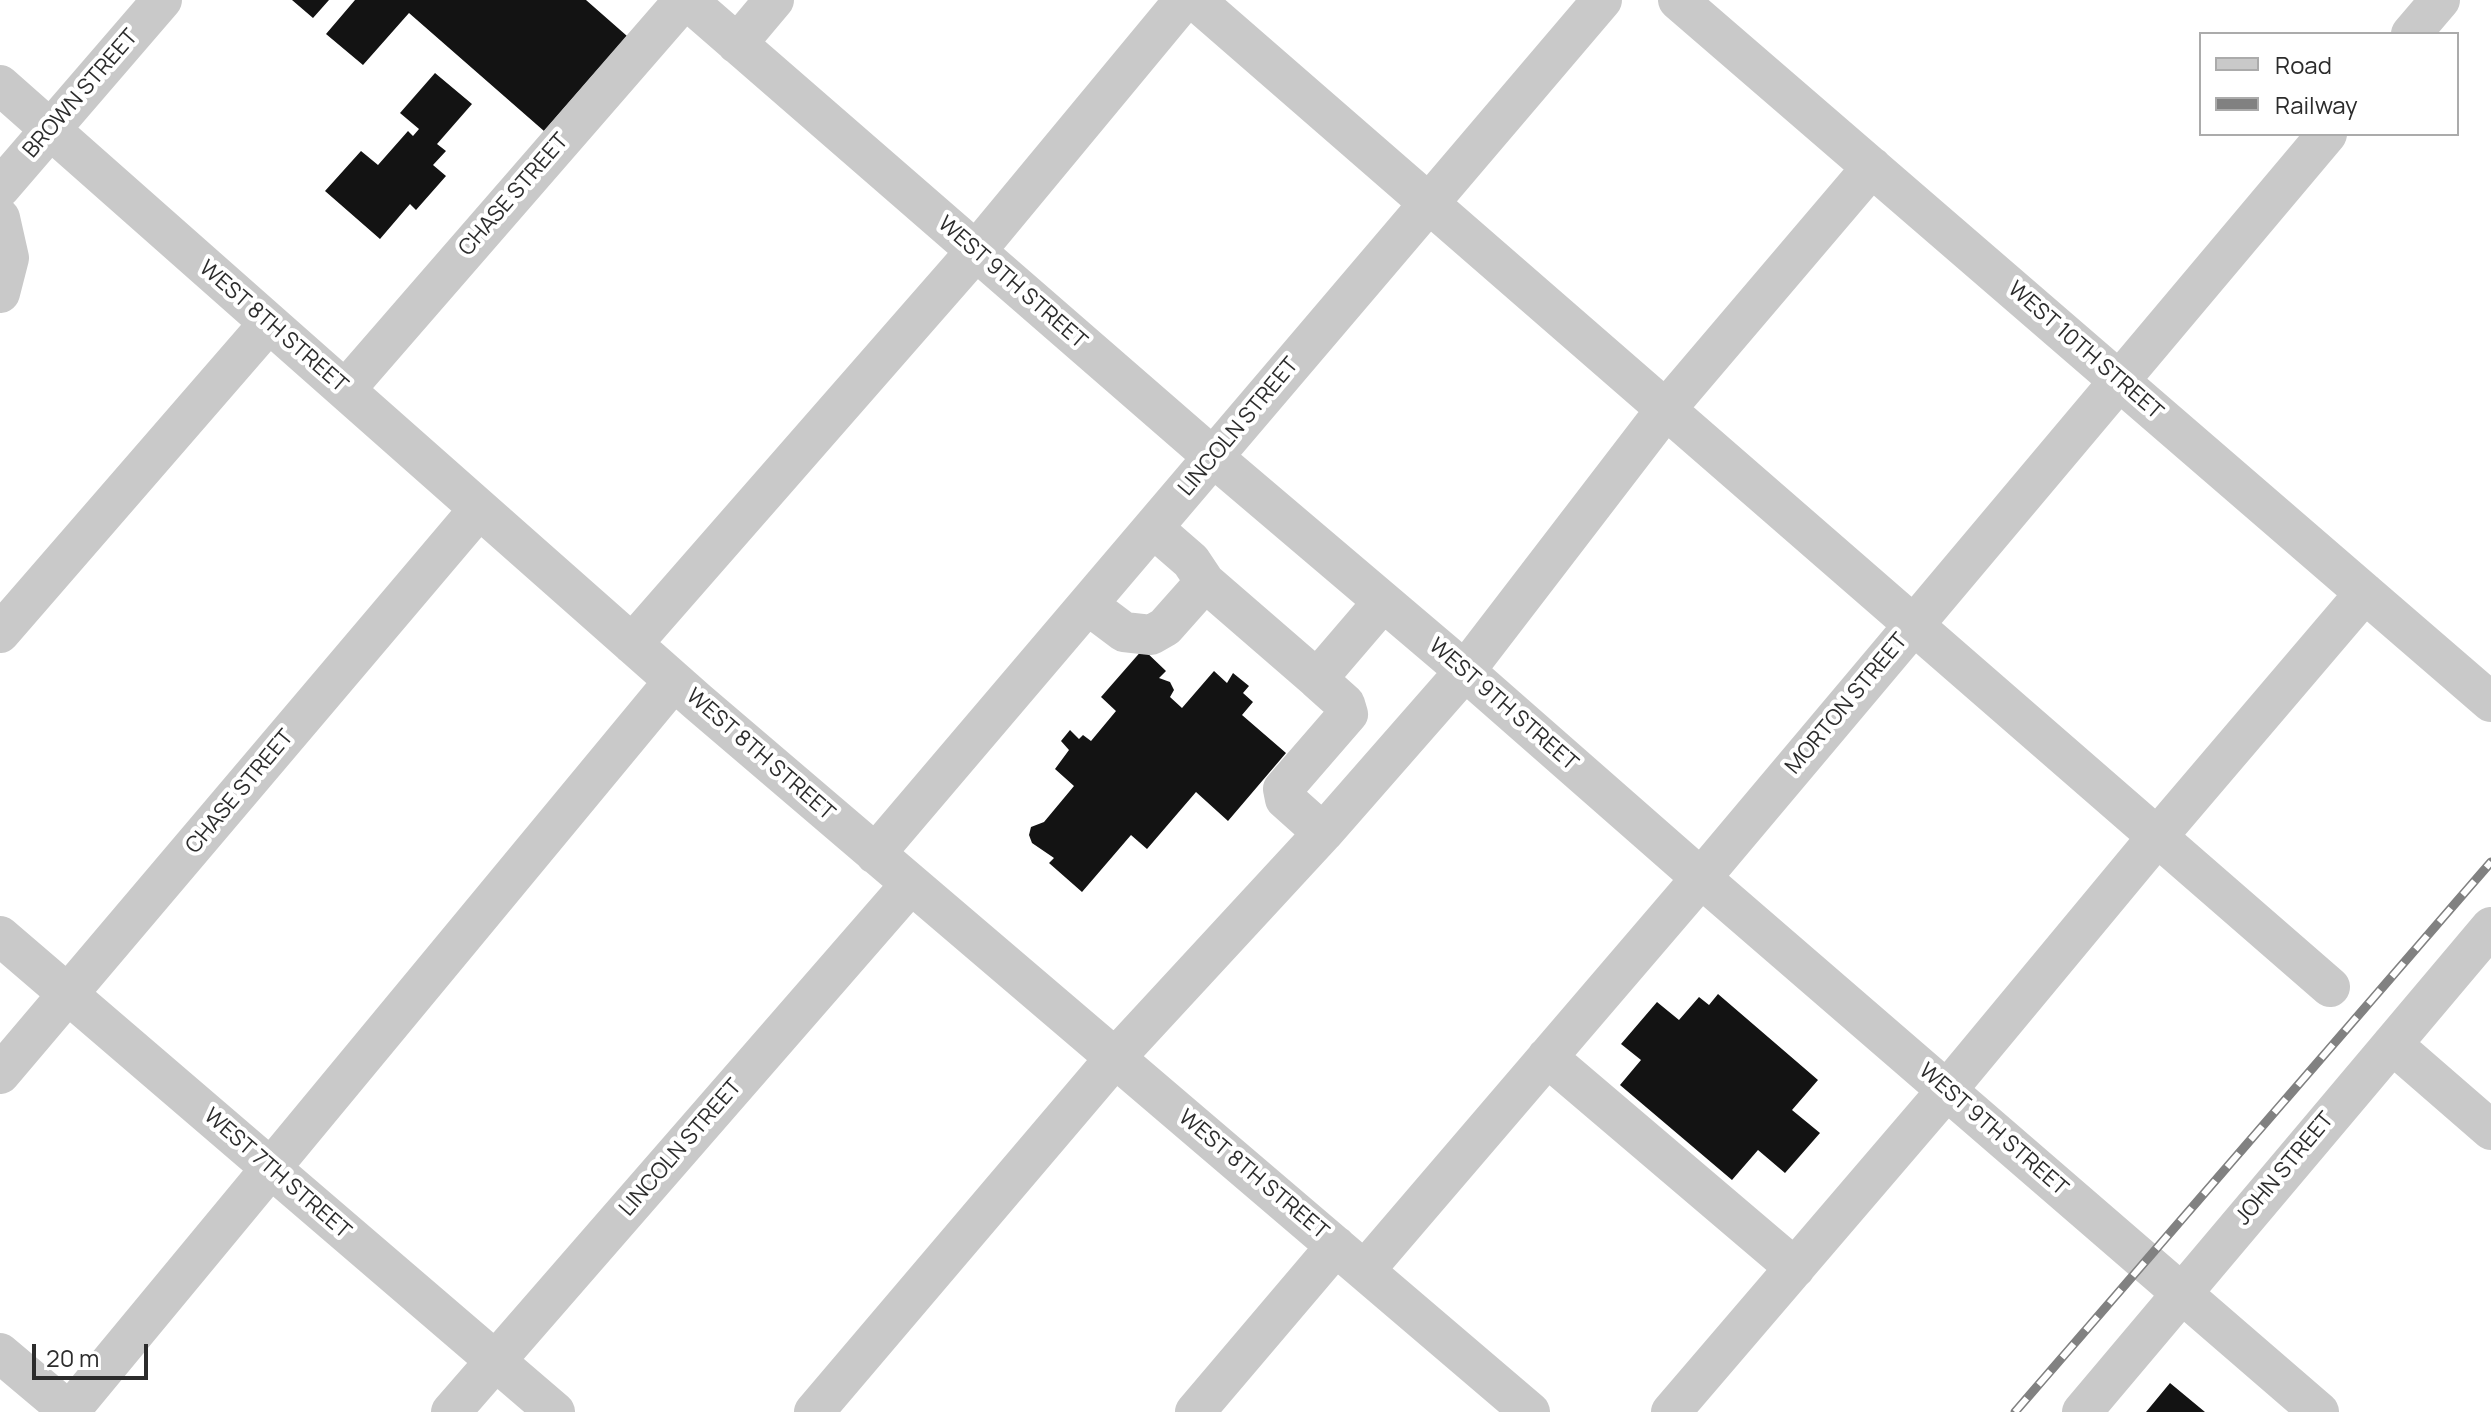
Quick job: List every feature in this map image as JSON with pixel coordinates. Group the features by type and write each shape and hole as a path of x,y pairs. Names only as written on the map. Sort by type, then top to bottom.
{"street":[{"name":"BROWN STREET","path":"0,188 162,0"},
{"name":"WEST 9TH STREET","path":"685,0 2319,1412"},
{"name":"CHASE STREET","path":"345,390 685,0"},
{"path":"737,44 774,0"},
{"path":"632,644 976,251 1184,0"},
{"path":"1195,0 2330,987"},
{"name":"LINCOLN STREET","path":"875,854 1602,0"},
{"name":"WEST 10TH STREET","path":"1678,0 2491,702"},
{"path":"2413,32 2440,0"},
{"name":"WEST 8TH STREET","path":"0,85 674,681 1530,1412"},
{"name":"MORTON STREET","path":"1195,1412 1547,1057 2325,136"},
{"path":"814,1412 1115,1058 1323,833 1465,671 1666,409 1872,167"},
{"path":"0,218 9,258 0,293"},
{"path":"0,633 269,323"},
{"name":"CHASE STREET","path":"0,1074 479,509"},
{"path":"1153,528 1191,561 1205,582 1345,704 1348,714 1283,789 1285,799 1323,833"},
{"path":"1088,605 1124,632 1151,635 1165,627 1205,582"},
{"path":"1671,1412 2365,593"},
{"path":"1317,679 1383,602"},
{"path":"0,1353 69,1412 674,681"},
{"name":"LINCOLN STREET","path":"451,1412 910,885"},
{"name":"JOHN STREET","path":"2082,1412 2180,1292 2491,927"},
{"name":"WEST 7TH STREET","path":"0,936 555,1412"},
{"path":"2392,1044 2491,1130"},
{"path":"1547,1057 1795,1268"}],"building":[{"path":"292,0 329,0 313,18"},
{"path":"355,0 586,0 627,36 544,131 409,13 363,65 326,34"},
{"path":"435,73 472,104 437,144 446,151 433,165 446,176 416,210 410,204 380,239 325,191 361,151 378,165 408,131 413,136 419,129 400,113"},
{"path":"1143,649 1166,671 1159,678 1170,682 1174,690 1170,697 1182,708 1214,671 1227,683 1233,673 1249,686 1243,693 1253,702 1242,715 1286,753 1228,821 1196,792 1147,849 1131,835 1082,892 1049,863 1054,858 1032,843 1029,835 1031,827 1044,822 1074,786 1055,769 1069,750 1061,741 1070,730 1079,739 1083,735 1091,741 1116,711 1101,697"},
{"path":"1718,994 1818,1080 1792,1110 1820,1133 1785,1173 1758,1150 1732,1180 1620,1085 1641,1060 1621,1044 1657,1002 1679,1020 1699,997 1709,1005"},
{"path":"2170,1383 2205,1412 2146,1412"}],"railway":[{"path":"2015,1412 2491,862"}]}
